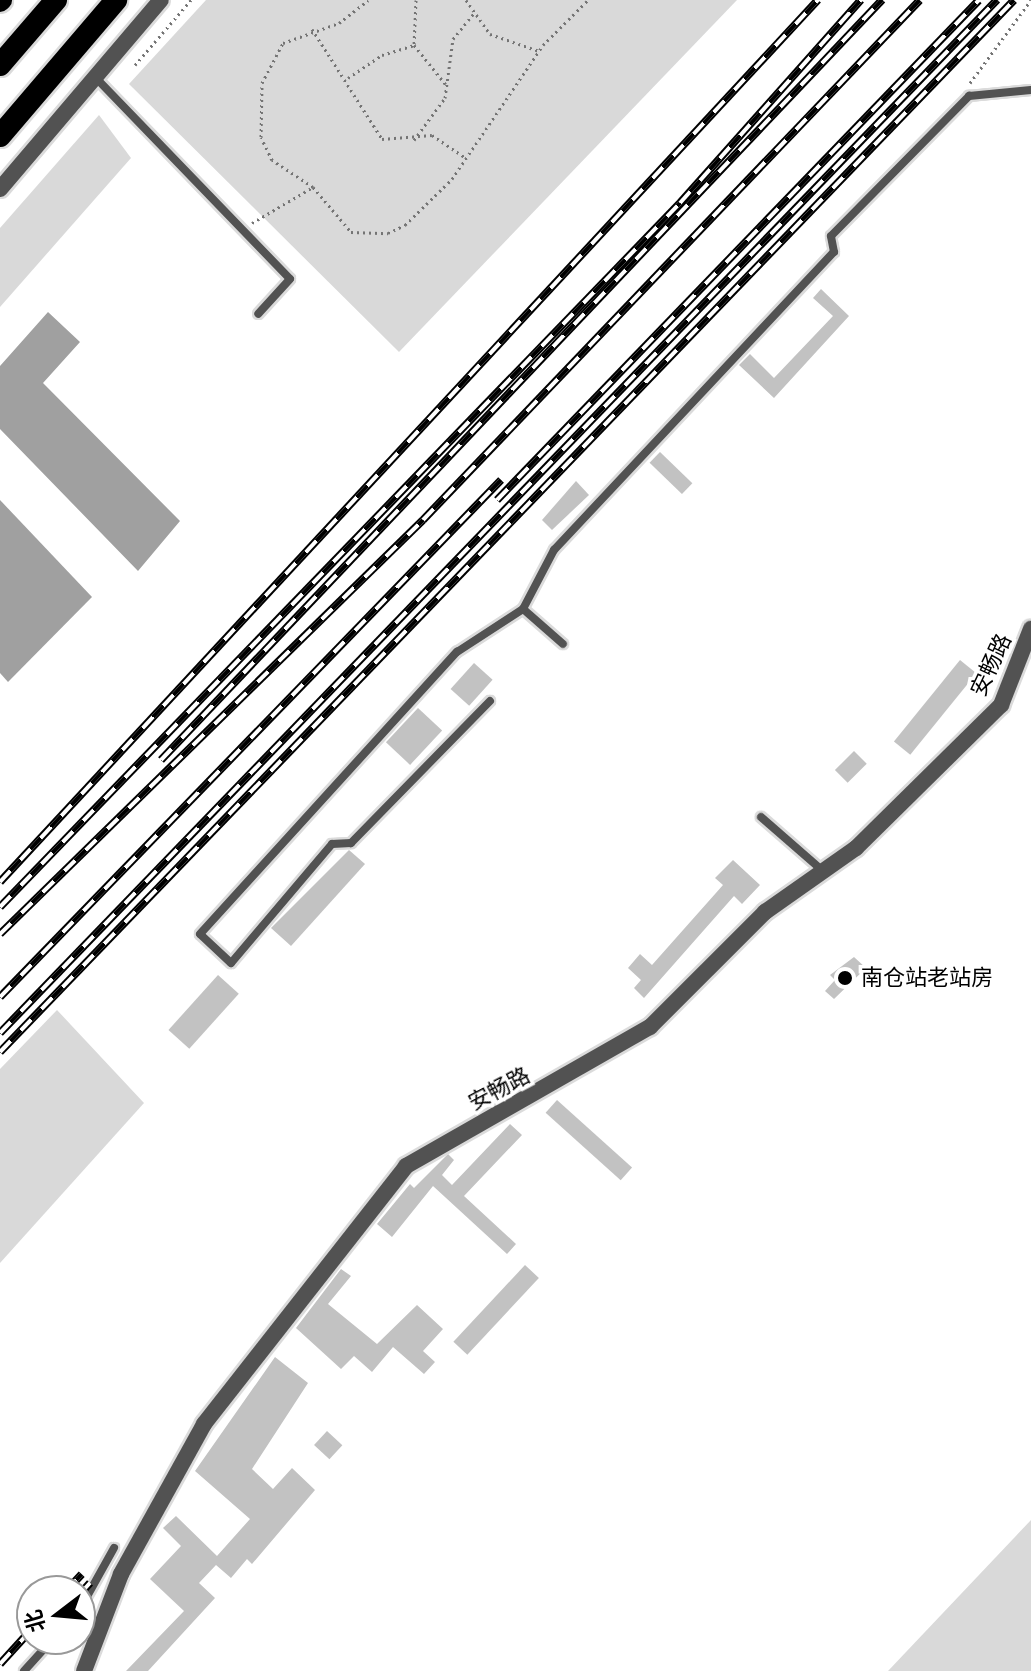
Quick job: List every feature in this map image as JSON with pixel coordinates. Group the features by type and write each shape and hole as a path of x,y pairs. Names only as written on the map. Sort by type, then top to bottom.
{"highway":[{"path":"0,65 56,0"},
{"path":"0,136 116,0"}],"street":[{"path":"0,189 161,0"},
{"name":"安畅路","path":"84,1671 121,1574 204,1424 406,1166 633,1041 765,912 823,871 1001,705 1031,629"}],"lane":[{"path":"96,78 290,279 258,314"},
{"path":"490,701 351,843 332,844 231,963 200,934 457,652 523,609 554,550 834,252 831,236 967,98 1031,90"},
{"path":"523,609 563,644"},
{"path":"761,817 823,871"},
{"path":"96,1580 114,1548"},
{"path":"24,1671 38,1655"}],"path":[{"path":"368,0 339,23 312,29 283,43 272,61 261,111 272,160 313,187 351,232 388,233 422,211 466,158 539,51 588,0"},
{"path":"416,0 414,45 447,86"},
{"path":"466,0 490,34 539,51"},
{"path":"967,98 974,72 1004,43 1031,0"},
{"path":"135,65 189,1"},
{"path":"414,140 447,86 458,25 474,13"},
{"path":"312,29 348,78 367,125 382,139 443,138 466,158"},
{"path":"348,78 414,45"},
{"path":"242,229 313,187"}],"shaded area":[{"path":"206,0 737,0 399,352 129,84"},
{"path":"99,115 131,158 0,307 0,228"},
{"path":"48,312 80,342 43,383 180,521 138,571 0,429 0,366"},
{"path":"0,500 92,597 8,682 0,673"},
{"path":"57,1010 144,1103 0,1263 0,1069"},
{"path":"1031,1520 1031,1671 888,1671"}],"building":[{"path":"821,289 849,316 774,398 739,365 750,354 774,378 833,316 813,298"},
{"path":"660,452 692,483 682,494 650,463"},
{"path":"576,481 589,495 552,530 542,520"},
{"path":"960,660 976,673 910,755 894,742"},
{"path":"474,663 493,680 469,706 451,689"},
{"path":"418,708 442,731 410,765 386,742"},
{"path":"854,751 867,764 848,783 835,770"},
{"path":"349,850 365,864 291,946 271,928"},
{"path":"733,860 760,885 742,904 734,896 644,998 634,988 641,980 628,968 640,954 652,965 723,885 715,878"},
{"name":"南仓站老站房","path":"854,957 866,968 834,999 825,991 835,980 830,975"},
{"path":"218,975 239,994 189,1049 168,1030"},
{"path":"557,1100 632,1168 621,1180 546,1113"},
{"path":"510,1124 522,1135 464,1196 516,1244 507,1254 433,1186 392,1237 377,1224 410,1184 414,1188 448,1154 454,1160 442,1175 452,1185"},
{"path":"525,1265 539,1278 467,1355 453,1342"},
{"path":"341,1269 351,1276 328,1304 377,1344 417,1305 443,1329 423,1351 435,1362 424,1374 393,1347 372,1372 354,1356 341,1369 296,1328"},
{"path":"275,1357 308,1383 252,1469 273,1489 292,1468 315,1490 252,1564 247,1559 231,1578 216,1565 199,1583 215,1598 148,1671 126,1671 184,1611 150,1579 181,1546 163,1528 176,1516 217,1556 250,1519 195,1471"},
{"path":"327,1431 342,1445 329,1459 314,1445"}],"railway":[{"path":"0,882 818,0"},
{"path":"0,907 680,203 861,0"},
{"path":"161,760 882,0"},
{"path":"0,934 423,520 920,0"},
{"path":"497,500 979,0"},
{"path":"0,1033 997,0"},
{"path":"0,1052 1014,0"},
{"path":"0,997 501,480"},
{"path":"0,1664 16,1646"}],"place":[{"name":"南仓站老站房","path":"845,978"}]}
